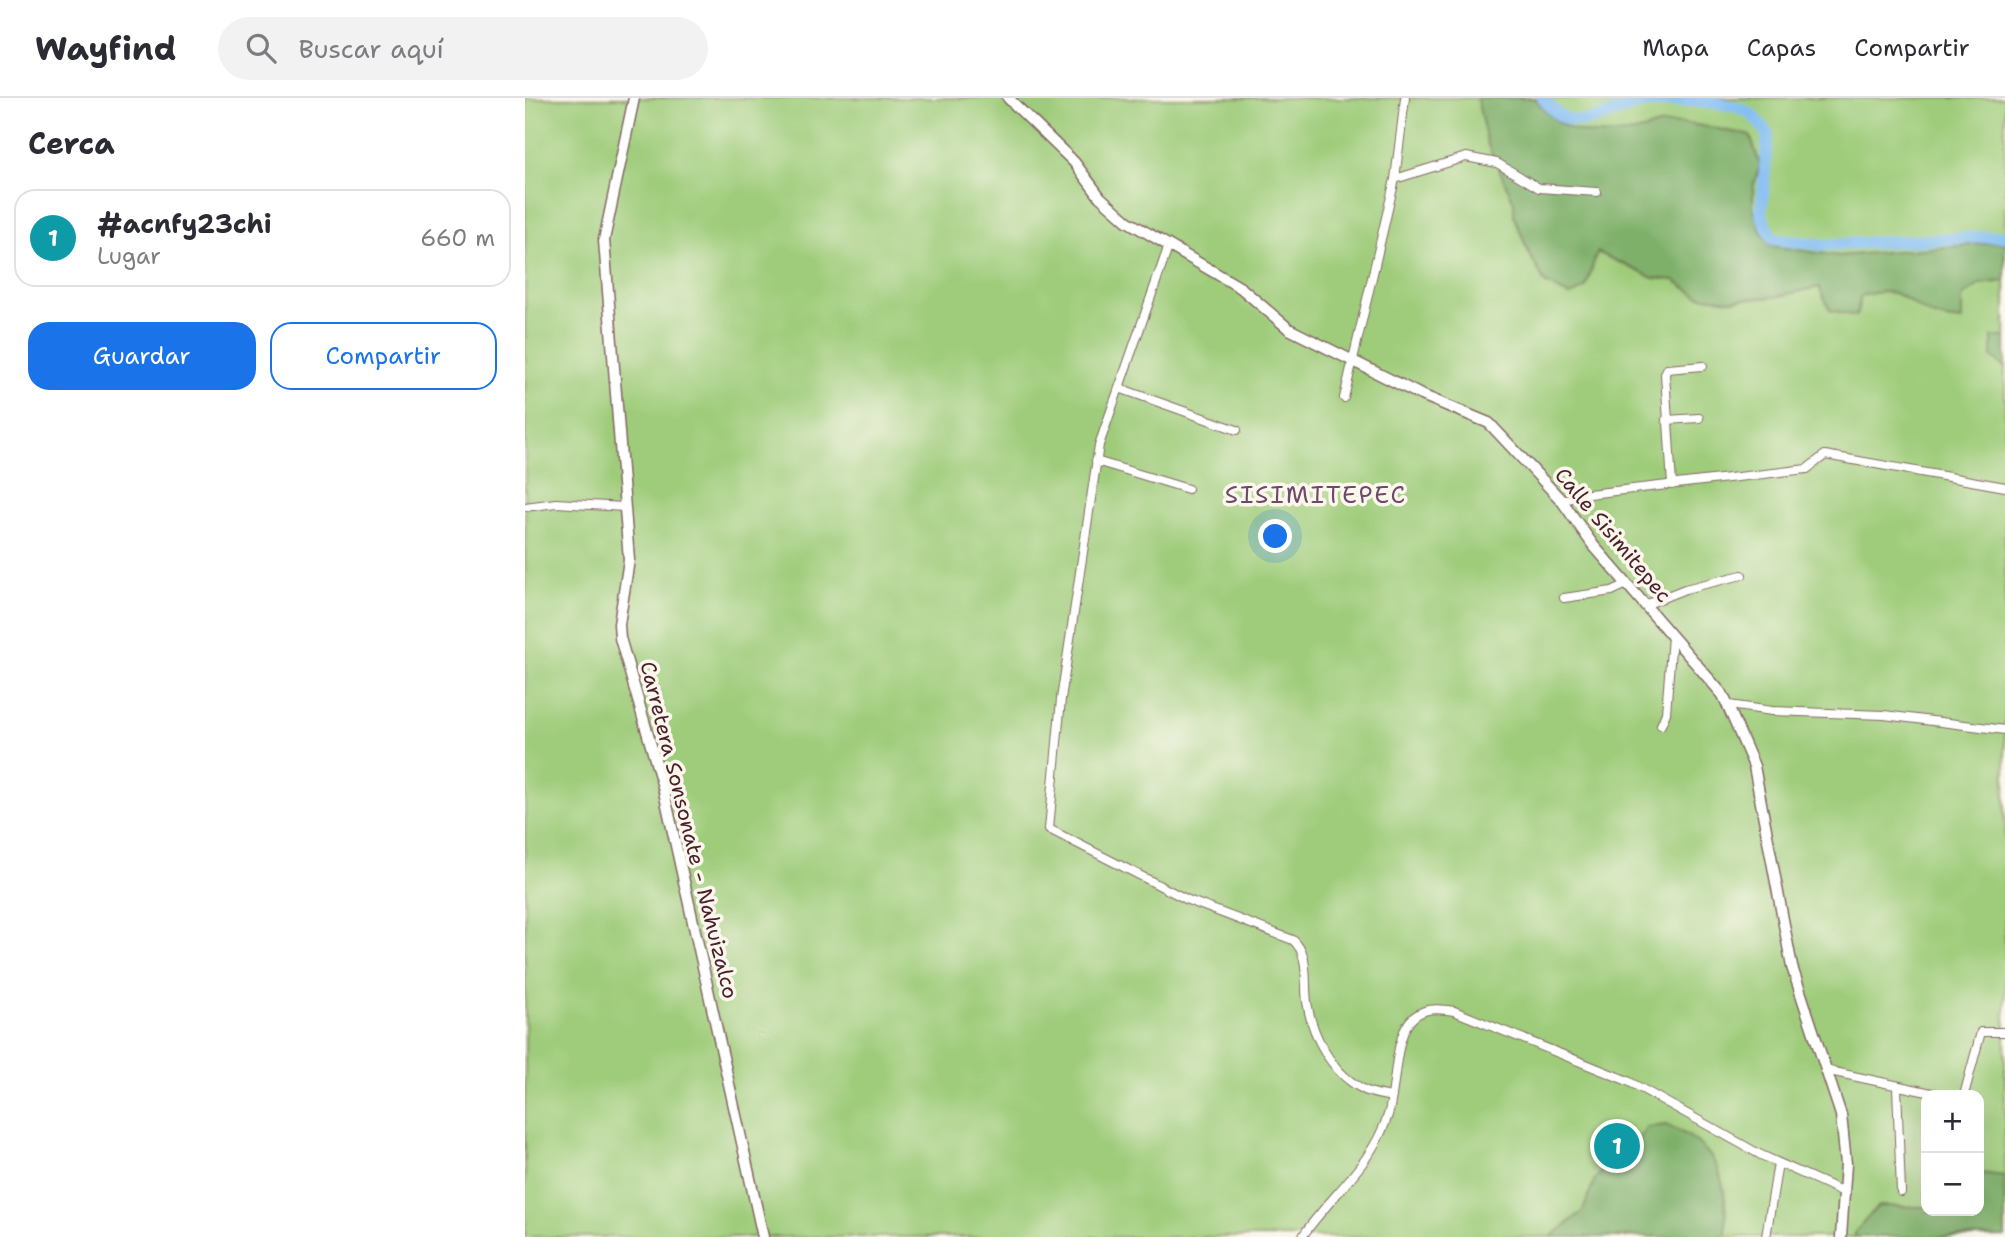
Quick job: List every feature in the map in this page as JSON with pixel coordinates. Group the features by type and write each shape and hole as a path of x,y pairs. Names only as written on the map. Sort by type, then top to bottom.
{"street":[{"name":"Carretera Sonsonate - Nahuizalco","path":"634,98 604,240 629,560 619,624 620,638 663,788 763,1237"},
{"name":"Calle Sisimitepec","path":"1008,98 1074,162 1104,202 1168,248 1241,288 1289,329 1419,394 1489,423 1562,501 1626,584 1713,682 1729,705 1754,766 1792,967 1840,1115 1844,1137 1846,1193 1841,1237"},
{"path":"1344,398 1351,358 1395,178 1405,98"},
{"path":"1395,178 1466,157 1497,163 1539,188 1597,192"},
{"path":"1168,248 1096,461 1061,699 1049,829 1178,895 1293,940 1301,947 1307,1003 1313,1026 1326,1054 1344,1078 1363,1090 1392,1097"},
{"path":"1672,485 1666,420 1667,369 1703,366"},
{"path":"1119,388 1237,430"},
{"path":"1666,420 1699,418"},
{"path":"1562,501 1580,495 1807,469 1825,455 2005,487"},
{"path":"1096,461 1188,489"},
{"path":"525,506 556,503 624,507"},
{"path":"1645,605 1674,593 1742,575"},
{"path":"1564,598 1612,591 1626,584"},
{"path":"1661,725 1666,713 1672,636"},
{"path":"1729,705 1772,711 1884,715 2005,730"},
{"path":"1301,1237 1343,1190 1373,1146 1392,1097 1401,1041 1408,1023 1429,1010 1454,1011 1628,1081 1778,1163 1846,1193"},
{"path":"1965,1090 1981,1032 2005,1032"},
{"path":"1825,1070 1921,1091"},
{"path":"1898,1087 1901,1192"},
{"path":"1766,1237 1778,1163"}],"green space":[{"path":"525,98 2005,98 2005,1237 525,1237"},
{"path":"1477,98 1535,98 1555,120 1566,127 1590,134 1634,132 1676,123 1750,135 1760,165 1753,188 1753,208 1760,229 1771,246 1839,256 2005,242 2005,281 1980,284 1962,297 1962,321 1934,316 1901,296 1886,292 1861,296 1856,316 1830,310 1819,287 1775,297 1730,300 1698,296 1674,280 1653,278 1597,252 1586,287 1570,296 1545,283 1529,253 1514,216 1514,202 1487,143"},
{"path":"1992,337 2005,337 2005,368 1992,357"},
{"path":"1667,1125 1700,1145 1718,1169 1725,1199 1726,1237 1551,1237 1583,1211 1594,1181 1605,1167 1626,1158 1647,1127"},
{"path":"1984,1174 2005,1176 2005,1237 1854,1237 1878,1206 1921,1207 1921,1216 1984,1216"}],"waterway":[{"path":"1543,98 1560,115 1576,121 1593,120 1634,106 1677,101 1727,105 1751,114 1768,134 1761,215 1773,239 1823,245 2005,236"}],"place":[{"name":"#acnfy23chi","path":"1617,1146"}],"district":[{"name":"SISIMITEPEC","path":"1316,495"}]}
